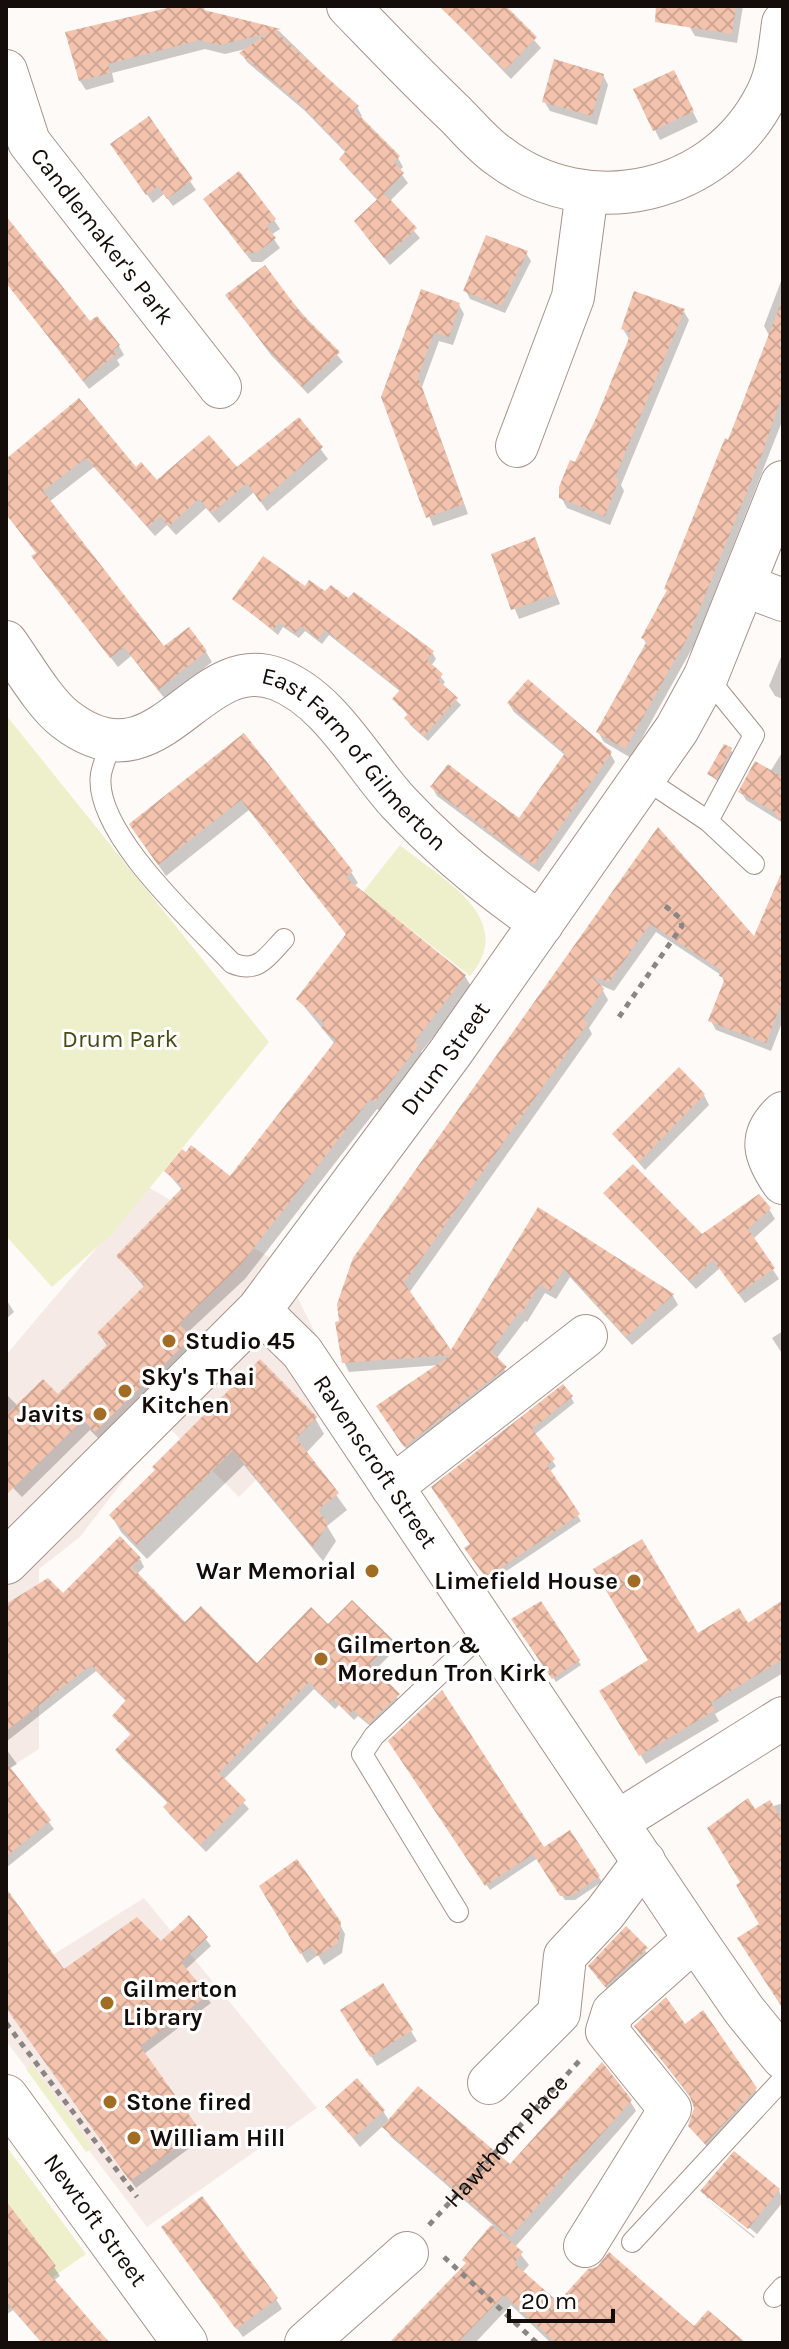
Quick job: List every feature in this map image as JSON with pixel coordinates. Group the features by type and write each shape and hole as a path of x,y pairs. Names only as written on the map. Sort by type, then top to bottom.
{"main road":[{"name":"Drum Street","path":"6,1562 259,1310 367,1168 645,779 706,676 783,483"},
{"name":"Newtoft Street","path":"6,2097 185,2343"}],"street":[{"path":"348,6 498,156 542,182 587,192 645,192 683,179 711,161 746,128 768,92 781,49"},
{"name":"Candlemaker's Park","path":"6,71 29,142 220,387"},
{"path":"517,446 573,297 587,192"},
{"path":"743,585 783,600"},
{"name":"East Farm of Gilmerton","path":"6,642 63,718 88,734 113,739 132,739 156,732 226,680 251,676 274,678 304,692 428,833 542,924"},
{"path":"783,1113 771,1124 764,1142 768,1161 783,1183"},
{"name":"Ravenscroft Street","path":"259,1310 302,1352 695,1939 744,2010 783,2058"},
{"path":"392,1487 586,1336"},
{"path":"617,1822 783,1718"},
{"path":"489,2083 559,2013 565,1956 605,1913 644,1861"},
{"path":"585,2246 670,2109 607,2031 613,2012 695,1939"},
{"path":"306,2343 414,2244"}],"lane":[{"path":"706,676 754,735 708,821"},
{"path":"113,739 100,777 112,825 149,875 232,963 246,969 257,967 284,939"},
{"path":"645,779 708,821 754,864"},
{"path":"458,1912 362,1754 374,1736 487,1629"},
{"path":"632,2242 783,2079"}],"path":[{"path":"619,1017 682,926 680,918 664,905"},
{"path":"6,2023 137,2197"},
{"name":"Hawthorn Place","path":"414,2244 607,2031"},
{"path":"414,2244 537,2343"}],"shaded area":[{"path":"148,1187 281,1264 327,1357 347,1387 239,1497 166,1425 80,1537 39,1569 39,1749 6,1770 6,1355"},
{"path":"144,1898 317,2108 147,2227 6,2041 6,1984"}],"green space":[{"name":"Drum Park","path":"6,715 269,1042 113,1233 52,1287 6,1236"},
{"path":"400,845 453,886 480,918 486,936 483,955 470,976 363,892"},
{"path":"32,2065 93,2148 86,2152 26,2069"},
{"path":"6,2146 86,2254 6,2310"}],"building":[{"path":"176,6 203,6 204,10 281,29 275,31 359,106 354,110 400,156 394,162 404,173 378,199 339,159 346,151 297,101 239,53 268,33 219,45 199,40 108,64 110,73 79,81 65,32"},
{"path":"439,6 506,6 537,37 505,70"},
{"path":"656,6 736,6 732,34 655,22"},
{"path":"554,59 604,74 592,116 542,102"},
{"path":"674,70 694,111 653,131 633,89"},
{"path":"149,116 193,179 167,199 158,186 146,195 110,144"},
{"path":"239,171 276,219 266,226 276,238 256,253 245,253 203,199"},
{"path":"384,193 417,228 384,258 354,221"},
{"path":"6,216 90,321 97,316 120,345 113,350 116,354 83,381 6,283"},
{"path":"486,235 528,251 501,306 463,291"},
{"path":"265,265 300,312 340,352 302,387 225,295"},
{"path":"421,289 460,303 449,337 434,333 418,377 464,504 426,518 381,397"},
{"path":"634,291 685,309 615,477 619,479 605,516 559,498 559,487 570,460 575,462 597,416 631,333 621,329"},
{"path":"781,303 783,392 762,454 689,635 625,749 596,732 647,641 641,638 667,590 664,589 725,438 728,440"},
{"path":"79,398 136,467 141,462 157,480 209,435 237,467 299,417 323,447 260,502 247,483 212,513 199,499 169,526 160,516 148,527 86,458 43,491 164,646 189,627 207,651 158,690 124,647 110,658 31,556 36,553 6,514 6,459"},
{"path":"535,537 556,594 511,610 491,554"},
{"path":"263,556 305,586 309,580 325,591 331,585 348,598 354,592 434,651 427,660 443,674 438,680 458,698 424,736 404,718 408,714 392,699 400,690 325,630 318,639 301,626 295,633 279,622 273,630 232,599"},
{"path":"528,679 612,752 534,865 430,787 448,764 519,818 565,753 507,703"},
{"path":"244,733 353,871 345,877 466,975 415,1041 419,1045 375,1102 370,1099 239,1267 179,1324 192,1337 95,1432 83,1420 6,1495 6,1415 43,1379 58,1394 108,1344 97,1333 145,1285 116,1256 183,1187 164,1171 182,1149 186,1152 191,1145 230,1176 336,1040 321,1028 325,1024 296,999 346,934 241,800 158,865 129,824"},
{"path":"724,744 732,748 716,779 707,774"},
{"path":"755,761 783,777 783,823 772,810 738,792"},
{"path":"658,827 754,936 783,869 783,999 766,1043 708,1021 725,978 719,976 721,970 650,924 609,982 592,976 604,989 583,1019 588,1023 404,1283 451,1350 538,1207 674,1294 626,1337 564,1269 550,1291 540,1284 491,1351 507,1367 404,1447 376,1406 451,1355 342,1363 335,1322 339,1321 337,1304 353,1258"},
{"path":"679,1067 705,1094 639,1162 612,1134"},
{"path":"633,1164 702,1234 759,1194 771,1208 748,1229 775,1268 738,1294 713,1260 690,1281 603,1193"},
{"path":"260,1359 317,1417 296,1438 339,1493 318,1510 328,1524 313,1547 233,1450 137,1545 109,1515 155,1470 152,1467"},
{"path":"563,1384 573,1396 532,1429 555,1459 547,1465 580,1514 486,1578 464,1548 470,1544 431,1487"},
{"path":"120,1536 141,1558 132,1567 185,1622 201,1606 257,1663 311,1607 328,1624 352,1600 393,1640 370,1664 400,1694 369,1723 353,1710 349,1714 333,1699 329,1702 309,1682 219,1773 246,1800 200,1845 163,1807 168,1802 115,1750 131,1734 112,1716 126,1700 91,1665 6,1731 6,1604 48,1578 63,1593"},
{"path":"642,1539 698,1633 739,1608 748,1623 783,1600 783,1659 711,1703 715,1710 639,1756 599,1691 648,1660 593,1569"},
{"path":"541,1601 580,1660 552,1679 511,1619"},
{"path":"442,1690 544,1847 570,1830 600,1876 571,1896 560,1896 533,1854 485,1886 388,1741"},
{"path":"6,1762 51,1820 6,1857"},
{"path":"748,1798 755,1809 770,1800 783,1822 783,2009 737,1938 759,1924 736,1885 740,1882 707,1828"},
{"path":"297,1859 341,1922 338,1943 317,1956 311,1947 300,1954 259,1886"},
{"path":"6,1888 64,1969 137,1917 161,1941 189,1915 208,1937 181,1962 208,1995 140,2046 200,2130 130,2181 6,2008"},
{"path":"626,1926 648,1948 605,1987 588,1966"},
{"path":"383,1983 413,2030 370,2057 340,2010"},
{"path":"666,1997 685,2024 703,2010 757,2088 705,2144 688,2126 694,2108 689,2094 634,2026"},
{"path":"602,2062 632,2100 510,2237 382,2127 418,2086 510,2164"},
{"path":"357,2078 385,2110 353,2138 325,2107"},
{"path":"734,2151 780,2189 748,2229 700,2191"},
{"path":"202,2196 278,2298 236,2329 161,2227"},
{"path":"6,2201 56,2266 48,2272 110,2343 42,2343 6,2301"},
{"path":"491,2225 523,2252 514,2263 558,2302 588,2269 597,2267 609,2252 694,2326 708,2310 746,2343 556,2343 504,2295 457,2343 389,2343 466,2263 462,2260"}],"place":[{"name":"Studio 45","path":"169,1341"},
{"name":"Sky's Thai Kitchen","path":"125,1391"},
{"name":"Javits","path":"100,1414"},
{"name":"War Memorial","path":"372,1571"},
{"name":"Limefield House","path":"634,1581"},
{"name":"Gilmerton & Moredun Tron Kirk","path":"321,1659"},
{"name":"Gilmerton Library","path":"107,2003"},
{"name":"Stone fired","path":"110,2102"},
{"name":"William Hill","path":"134,2138"}]}
